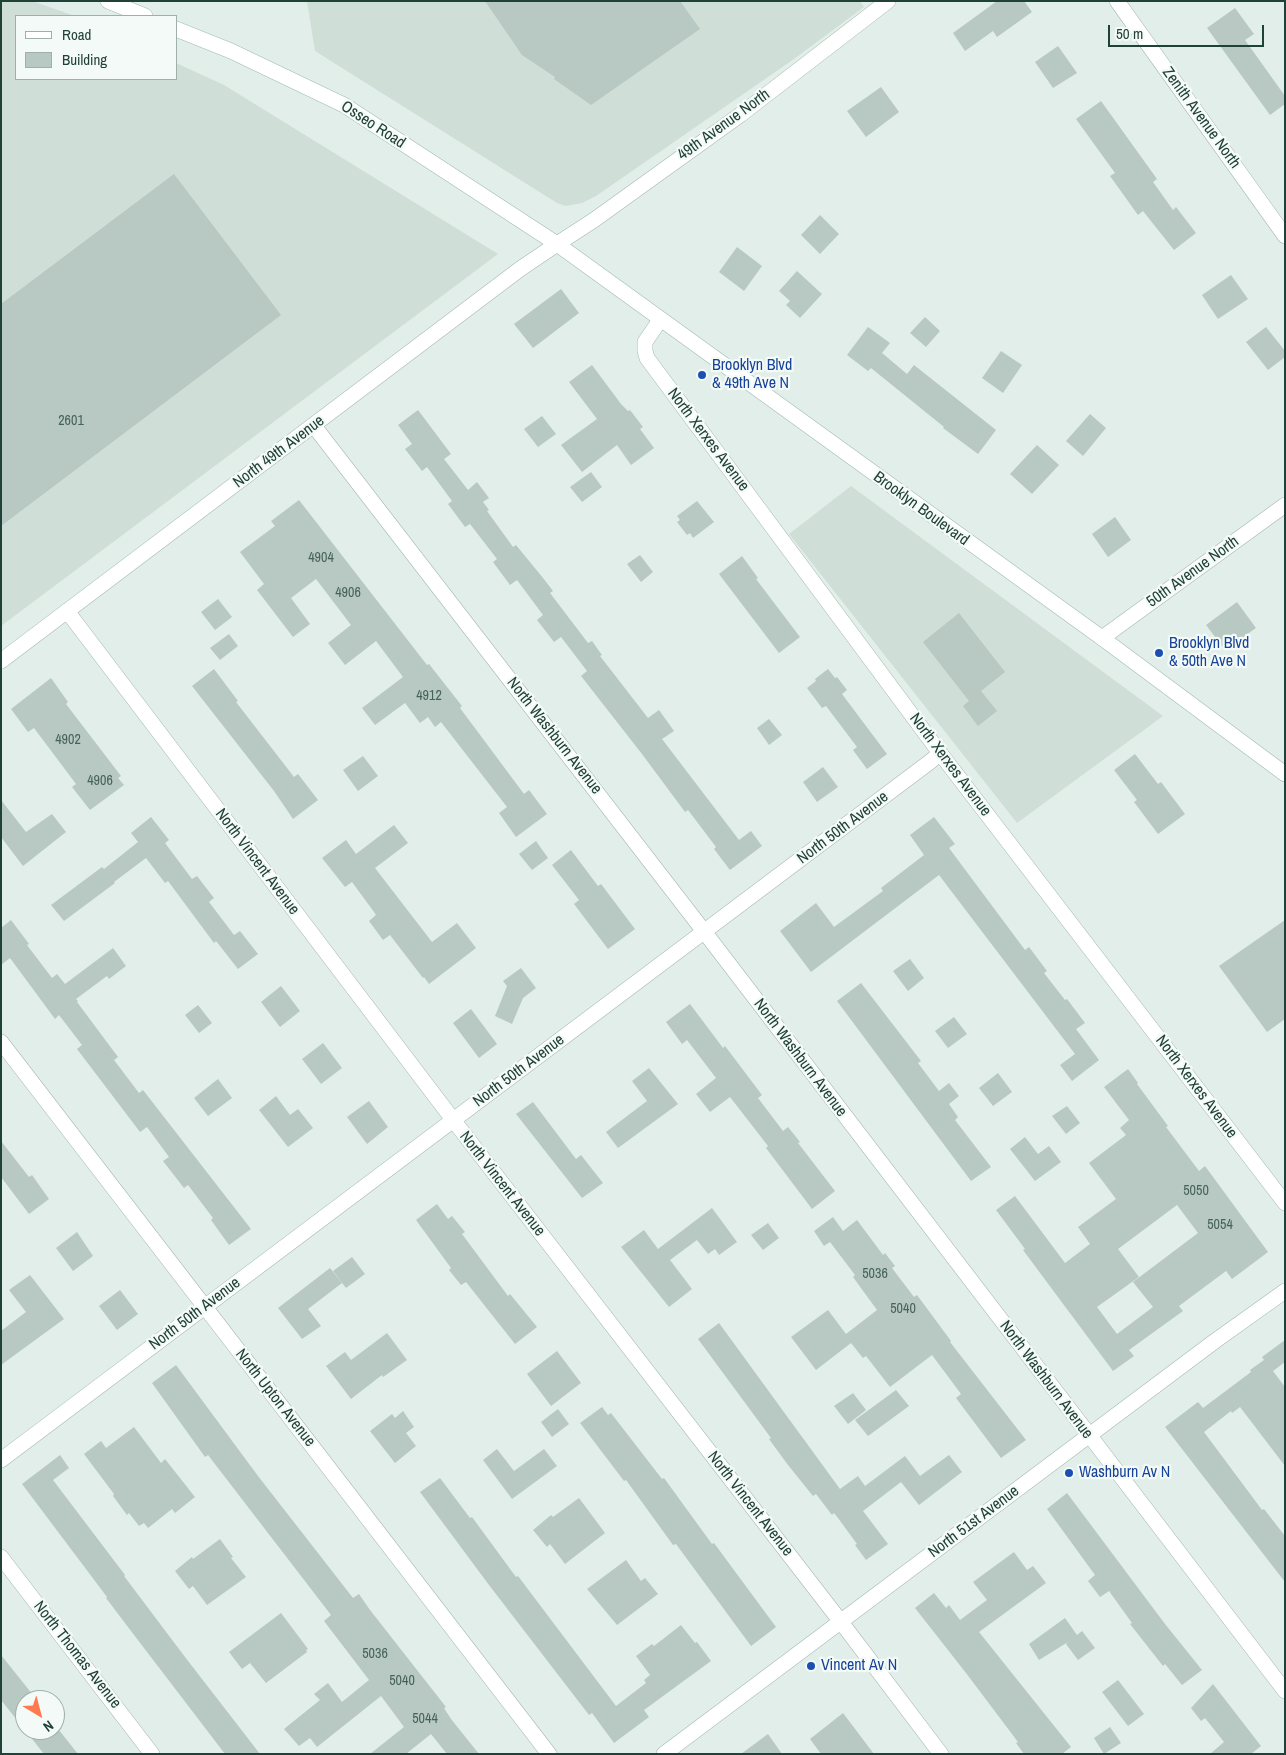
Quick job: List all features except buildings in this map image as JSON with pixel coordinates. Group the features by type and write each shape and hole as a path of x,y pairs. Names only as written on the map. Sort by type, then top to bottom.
{"street":[{"path":"108,1 143,15"},
{"name":"49th Avenue North","path":"557,244 594,220 740,115 888,1"},
{"name":"Zenith Avenue North","path":"1117,1 1285,236"},
{"name":"Osseo Road","path":"178,30 231,51 344,105 557,244"},
{"name":"Brooklyn Boulevard","path":"557,244 1102,638 1285,774"},
{"name":"North 49th Avenue","path":"1,660 504,281 557,244"},
{"name":"North Xerxes Avenue","path":"660,320 645,342 647,358 940,753 1285,1203"},
{"name":"North Washburn Avenue","path":"314,426 1285,1691"},
{"name":"50th Avenue North","path":"1102,638 1285,505"},
{"name":"North Vincent Avenue","path":"67,611 454,1121 941,1754"},
{"name":"North 50th Avenue","path":"1,1460 454,1121 940,753"},
{"name":"North Upton Avenue","path":"1,1042 549,1754"},
{"name":"North 51st Avenue","path":"664,1754 1215,1341 1285,1291"},
{"name":"North Thomas Avenue","path":"1,1557 152,1754"}],"shaded area":[{"path":"1,1 32,1 72,15 15,15 15,80 178,80 178,64 224,85 498,254 1,626"},
{"path":"307,1 860,1 864,7 794,59 596,196 582,203 566,206 557,203 315,51"},
{"path":"851,486 1163,716 1017,823 789,534"}],"place":[{"name":"Brooklyn Blvd & 49th Ave N","path":"702,375"},
{"name":"Brooklyn Blvd & 50th Ave N","path":"1159,653"},
{"name":"Washburn Av N","path":"1069,1473"},
{"name":"Vincent Av N","path":"811,1666"}]}
